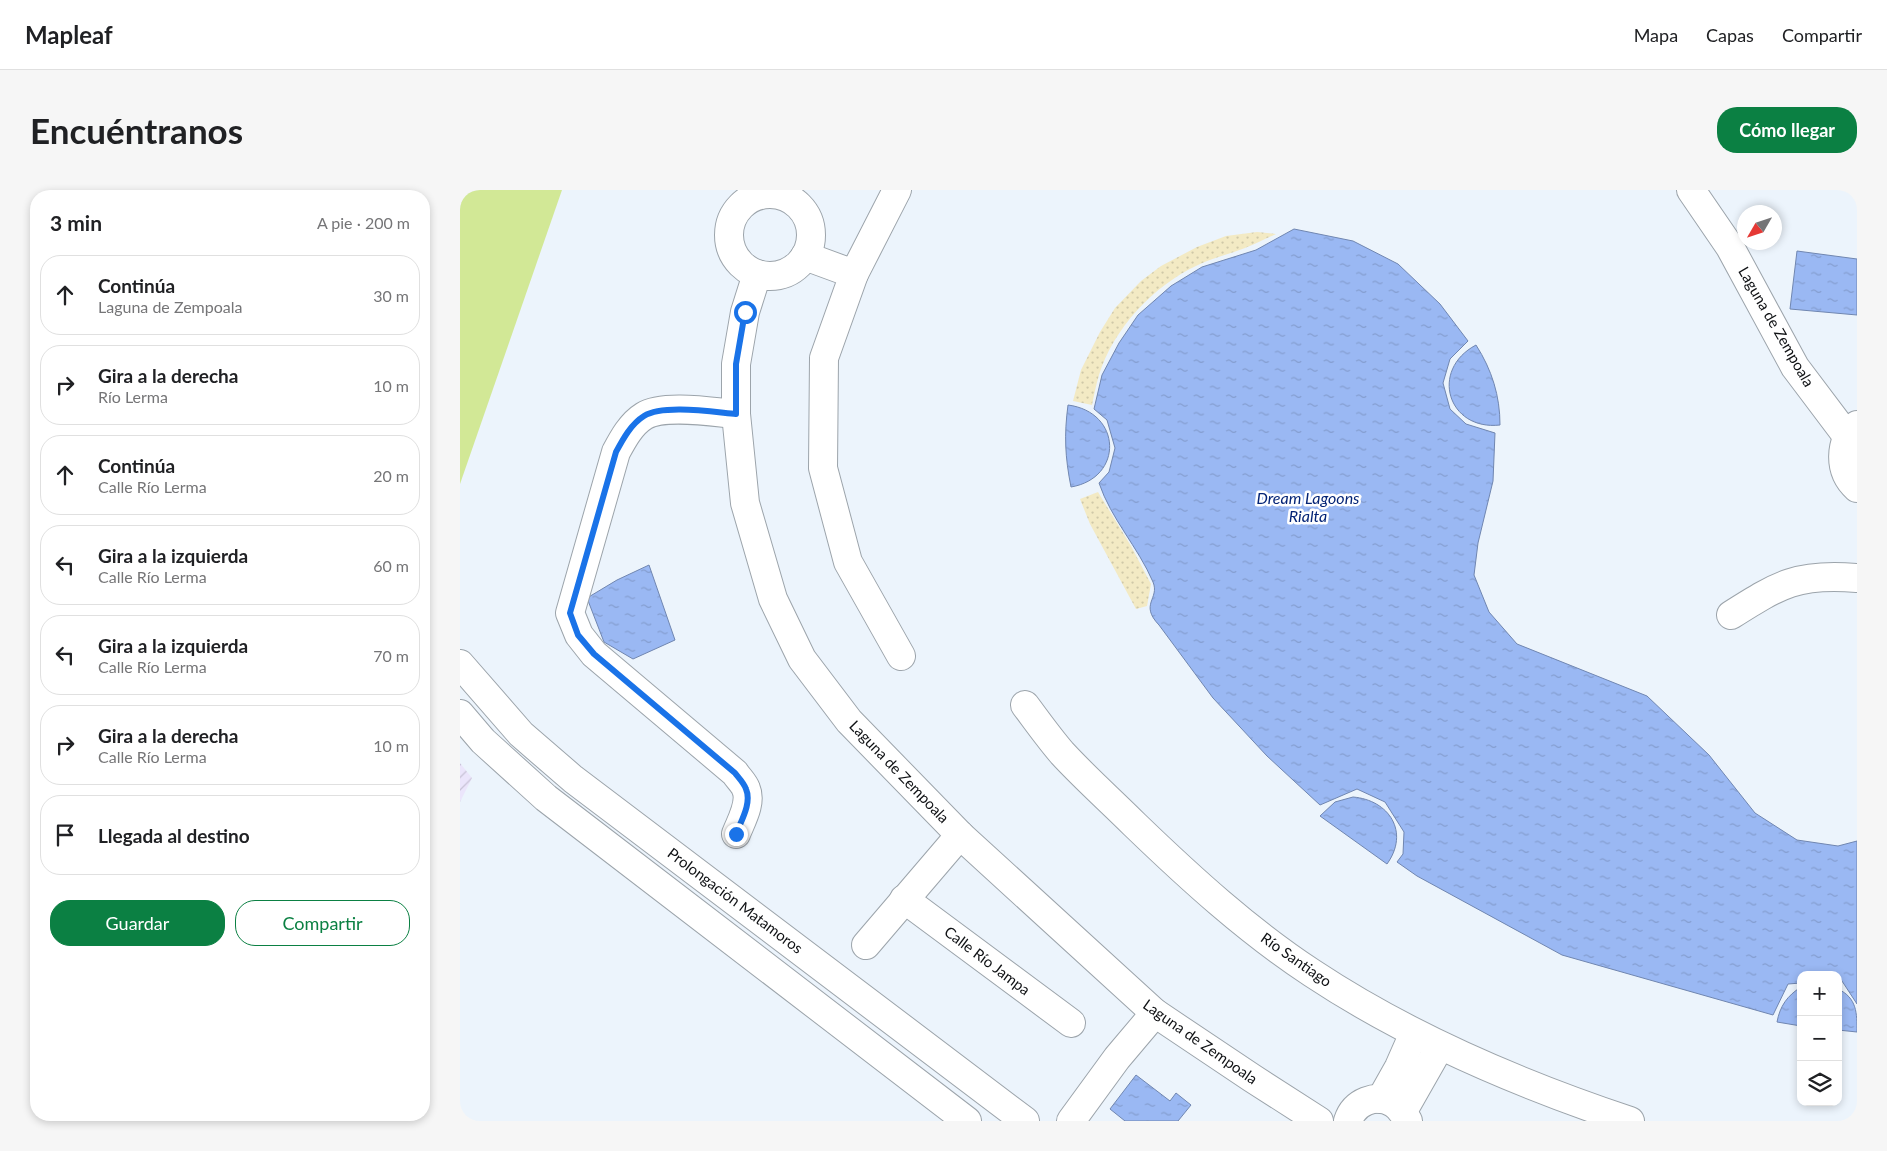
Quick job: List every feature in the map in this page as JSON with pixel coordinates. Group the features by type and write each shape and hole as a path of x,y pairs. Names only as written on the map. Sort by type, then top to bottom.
{"street":[{"path":"897,190 854,274 824,358 823,468 848,562 901,656"},
{"name":"Laguna de Zempoala","path":"1690,190 1730,247 1795,367 1852,431"},
{"path":"780,192 798,205 805,214 811,235 810,246 805,256 790,271 779,275 757,274 747,268 739,261 730,241 730,230 738,209 747,202 762,195 780,192"},
{"path":"805,256 854,274"},
{"name":"Laguna de Zempoala","path":"757,274 745,312 736,364 736,414 745,503 773,599 802,659 849,722 960,835 1154,1013 1320,1121"},
{"path":"736,414 666,410 654,412 644,416 624,438 616,452 570,613 578,635 594,654 735,773 746,788 748,797 748,804 736,834"},
{"path":"1852,431 1843,449 1843,462 1847,474 1857,488"},
{"path":"1731,615 1762,595 1796,580 1832,576 1857,578"},
{"name":"Prolongación Matamoros","path":"460,664 521,734 573,778 1025,1121"},
{"name":"Río Santiago","path":"1025,705 1061,752 1181,870 1311,973 1440,1046 1524,1083 1630,1121"},
{"path":"460,714 483,741 546,798 967,1121"},
{"path":"866,945 904,898 960,835"},
{"name":"Calle Río Jampa","path":"904,898 1071,1023"},
{"path":"1071,1121 1117,1058 1154,1013"},
{"path":"1397,1110 1399,1068 1414,1033"},
{"path":"1397,1110 1440,1046"},
{"path":"1348,1121 1354,1109 1371,1099 1397,1110"}],"shaded area":[{"path":"460,763 472,778 460,802"}],"green space":[{"path":"460,190 562,190 460,484"}],"sand":[{"path":"1257,232 1276,234 1245,248 1198,265 1166,284 1151,296 1137,310 1114,341 1099,375 1092,405 1073,401 1081,370 1100,332 1115,308 1141,281 1161,266 1197,247 1226,236"},
{"path":"1098,492 1131,546 1151,584 1147,606 1136,609 1090,524 1080,499"}],"water":[{"name":"Dream Lagoons Rialta","path":"1294,229 1353,241 1398,264 1440,304 1468,341 1450,359 1443,383 1450,409 1466,424 1495,433 1493,481 1478,543 1474,575 1489,612 1517,644 1647,696 1709,755 1755,813 1797,840 1838,846 1857,841 1857,1004 1842,981 1842,971 1797,971 1797,983 1788,984 1773,1015 1562,955 1417,876 1397,862 1403,854 1404,832 1385,802 1357,789 1320,805 1267,756 1213,698 1153,618 1150,607 1154,593 1153,582 1110,509 1099,483 1109,472 1115,448 1107,420 1094,409 1102,375 1119,343 1138,315 1171,286 1202,267 1256,250"},
{"path":"1797,251 1857,259 1857,315 1790,309"},
{"path":"1476,345 1491,374 1497,394 1500,425 1482,424 1468,419 1457,409 1451,397 1449,383 1453,369 1461,356"},
{"path":"1068,405 1086,410 1099,420 1107,432 1110,445 1108,459 1100,471 1088,481 1071,487 1066,446"},
{"path":"649,565 675,640 633,659 604,642 587,598 617,580"},
{"path":"1353,797 1366,799 1377,804 1386,811 1392,820 1396,830 1396,840 1394,852 1387,864 1320,816 1335,802"},
{"path":"1797,990 1797,1025 1777,1022 1780,1011"},
{"path":"1842,992 1849,997 1855,1007 1857,1032 1842,1030"},
{"path":"1136,1075 1170,1101 1176,1093 1191,1105 1178,1121 1125,1121 1110,1109"}],"route":[{"path":"736,834 748,804 748,797 746,788 735,773 594,654 578,635 570,613 616,452 636,423 644,416 666,410 736,414 736,364 745,312"}]}
